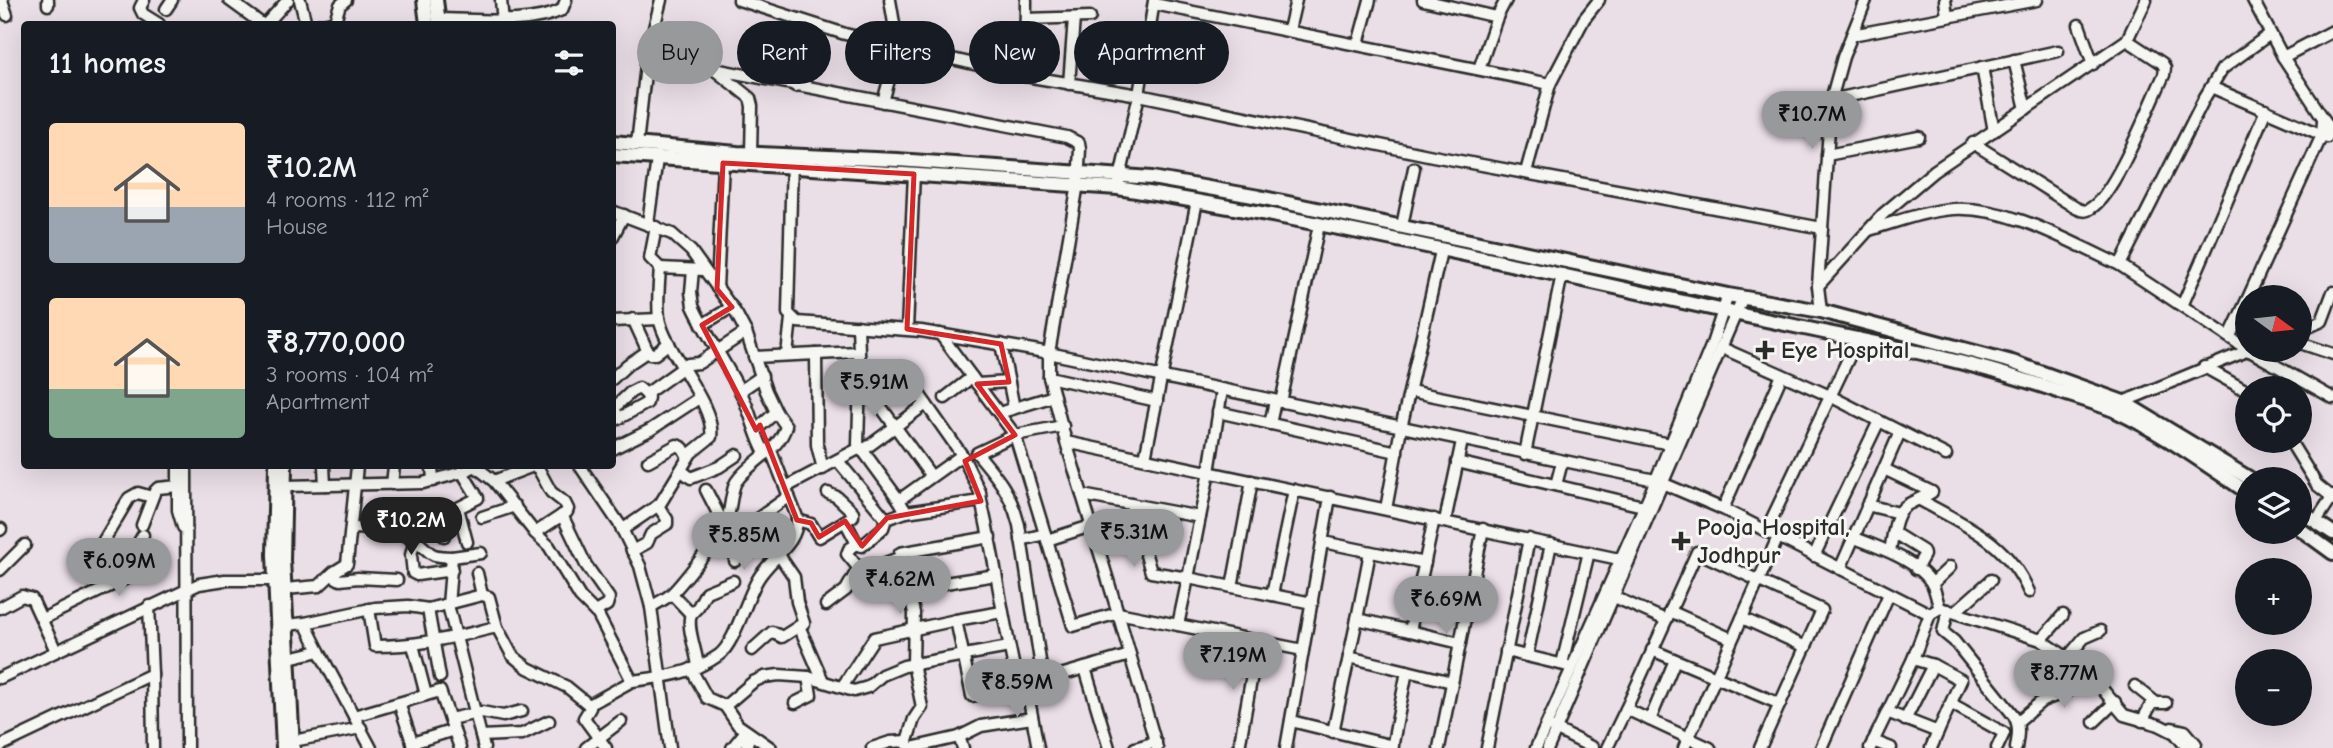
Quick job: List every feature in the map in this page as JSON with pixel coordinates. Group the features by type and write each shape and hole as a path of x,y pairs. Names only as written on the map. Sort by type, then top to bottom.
{"main road":[{"path":"424,0 434,21"},
{"path":"435,21 436,0"},
{"path":"616,142 751,153 792,162 914,174 1078,178"},
{"path":"616,155 723,163 897,160 1119,182 1200,185 1821,312 2012,362 2123,402 2235,470"},
{"path":"1119,182 1197,201 1562,274 2002,372 2115,411 2172,442 2235,484"},
{"path":"276,469 274,555 287,625 290,746"},
{"path":"285,469 281,585 290,746"},
{"path":"2312,519 2333,533"},
{"path":"2312,538 2333,553"}],"street":[{"path":"2,0 7,15"},
{"path":"144,0 141,8 143,14 154,21"},
{"path":"166,9 173,0"},
{"path":"229,0 257,21"},
{"path":"264,21 288,0"},
{"path":"300,0 305,21"},
{"path":"334,21 340,5 346,0"},
{"path":"501,0 503,21"},
{"path":"509,21 554,14 562,10 566,0"},
{"path":"655,21 661,0"},
{"path":"739,0 756,3 801,21"},
{"path":"890,0 894,21"},
{"path":"1026,0 1026,19 1090,17"},
{"path":"1289,30 1296,0"},
{"path":"1358,44 1370,0"},
{"path":"1423,0 1497,17"},
{"path":"1479,69 1497,17 1506,0"},
{"path":"1527,172 1550,85 1584,19 1599,0"},
{"path":"1821,312 1818,286 1831,100 1866,0"},
{"path":"1945,0 1947,17"},
{"path":"1852,36 2037,0"},
{"path":"1818,286 1883,214 1934,171 2127,40 2146,0"},
{"path":"2253,0 2283,57 2323,120 2328,134 2255,285"},
{"path":"1119,182 1139,95 1154,2 1550,85"},
{"path":"1069,84 1074,18"},
{"path":"2079,24 2093,64"},
{"path":"2283,57 2332,32"},
{"path":"2120,265 2222,69 2270,34"},
{"path":"1973,143 2081,211 2093,208 2113,183 2164,75 2165,68 2162,63 2127,40"},
{"path":"1831,100 2058,51"},
{"path":"2014,60 2026,109"},
{"path":"1982,67 1994,131"},
{"path":"723,71 1079,142 1078,178 1049,353 1049,377 1156,745 1135,748"},
{"path":"723,77 750,98 751,153"},
{"path":"1060,82 1139,95 1433,156 1822,229"},
{"path":"637,144 643,84"},
{"path":"883,102 888,84"},
{"path":"2211,87 2328,134 2333,139"},
{"path":"2182,306 2266,110"},
{"path":"1827,155 1919,137"},
{"path":"657,159 650,258 660,268 698,270"},
{"path":"792,162 788,313 797,322 907,329 1001,344 1660,481 1723,509 1889,594 2041,640 2088,672 2124,715 2159,725 2192,746"},
{"path":"717,289 723,163"},
{"path":"1402,226 1414,168"},
{"path":"907,329 914,174"},
{"path":"1145,458 1197,201"},
{"path":"1868,230 1921,214 1953,209 1982,211 2049,232 2120,265 2235,340"},
{"path":"616,212 672,234 684,244 698,270 732,307 746,332 776,412 786,428 768,451 736,481 725,527 671,594 651,607"},
{"path":"616,230 624,215"},
{"path":"1270,424 1278,402 1320,225"},
{"path":"1387,509 1401,428 1441,251"},
{"path":"622,530 657,506 682,471 688,457 712,433 699,398 669,343 659,318 660,268"},
{"path":"589,705 632,681 661,678 694,668 725,650 760,575 797,531 797,520 788,491 768,451 757,440 740,391 702,325 691,299 698,270"},
{"path":"1525,454 1562,274"},
{"path":"2312,326 2322,321 2333,292"},
{"path":"1536,748 1552,727 1614,597 1660,481 1722,348 1730,312 1728,295"},
{"path":"1567,666 1643,506 1660,481 1670,444 1712,344 1730,312 1743,297"},
{"path":"702,325 732,307"},
{"path":"616,321 659,318"},
{"path":"787,355 791,318"},
{"path":"634,319 649,354 655,354 669,343"},
{"path":"859,326 858,444 906,512"},
{"path":"2230,336 2235,326"},
{"path":"646,394 690,363 699,363 746,332"},
{"path":"940,334 1015,435 1073,626 1118,613 1303,650"},
{"path":"1766,531 1858,338"},
{"path":"1001,344 1014,408"},
{"path":"2312,347 2333,354"},
{"path":"1722,348 1830,396 1946,454"},
{"path":"616,375 648,351"},
{"path":"754,357 858,352"},
{"path":"816,354 815,422 823,469"},
{"path":"2123,402 2235,355"},
{"path":"2269,362 2333,398"},
{"path":"2204,367 2235,384"},
{"path":"860,375 889,372 910,382 964,458 980,492 1009,647 1032,718 1038,748"},
{"path":"860,375 931,476"},
{"path":"1723,509 1782,375"},
{"path":"740,391 762,376"},
{"path":"1049,377 1157,401"},
{"path":"945,398 975,381 1009,382"},
{"path":"616,406 639,388 648,397 647,403 616,419"},
{"path":"1178,625 1209,472 1222,390"},
{"path":"1410,391 1670,444"},
{"path":"999,413 1054,396"},
{"path":"616,447 650,430 699,398"},
{"path":"735,561 757,543 748,532 749,525 788,491 861,450 926,404"},
{"path":"755,430 776,412"},
{"path":"1218,412 1397,452"},
{"path":"1814,556 1879,421"},
{"path":"899,500 931,476 964,458 1015,435 1063,426"},
{"path":"1840,569 1900,432"},
{"path":"1446,522 1462,441"},
{"path":"1066,442 1619,559"},
{"path":"648,461 677,445 683,448 688,457"},
{"path":"977,453 1001,482 1013,502 1043,680"},
{"path":"2297,453 2317,485 2332,496 2316,522"},
{"path":"682,471 691,478 719,467 737,455"},
{"path":"838,461 886,519"},
{"path":"1458,462 1643,506"},
{"path":"1556,485 1562,462"},
{"path":"178,469 179,517 186,533"},
{"path":"186,469 187,748"},
{"path":"324,469 325,485"},
{"path":"0,678 186,589 211,582 319,586 347,564 357,469"},
{"path":"392,484 394,469"},
{"path":"432,469 433,481"},
{"path":"284,486 433,481 468,469"},
{"path":"479,469 495,481 535,533 549,546 580,597 595,612 613,640 632,681"},
{"path":"495,481 519,469"},
{"path":"535,533 567,512 568,506 551,492 539,469"},
{"path":"582,469 622,530 640,566 651,607 670,748"},
{"path":"1884,469 1931,492 1920,500 1905,505 1899,513 1890,551"},
{"path":"462,472 478,498 458,508 467,542"},
{"path":"1232,587 1252,481"},
{"path":"42,619 137,573 141,565 136,547 152,497 158,488 178,486"},
{"path":"706,490 725,527"},
{"path":"1272,595 1294,490"},
{"path":"97,552 129,498 138,493 152,497"},
{"path":"797,520 811,524 819,537 853,516 853,512 837,497 828,494"},
{"path":"1082,495 1200,517"},
{"path":"1286,748 1331,497"},
{"path":"1920,500 1989,539 2007,555 2022,574 2029,592"},
{"path":"886,519 906,512 981,501"},
{"path":"1131,504 1150,572 1312,603"},
{"path":"1867,505 1899,513"},
{"path":"482,517 515,506"},
{"path":"632,551 647,543 651,534 667,524 667,519 657,506"},
{"path":"399,533 431,515 438,519 444,536"},
{"path":"562,515 586,565 609,598 607,605 595,612"},
{"path":"886,519 883,528 865,545 858,544 849,549 848,554 858,569 865,571 901,557"},
{"path":"1410,631 1434,519"},
{"path":"845,521 858,544"},
{"path":"1021,540 1091,526"},
{"path":"352,528 383,529 399,533 415,540 431,555 452,557 481,553"},
{"path":"1439,748 1483,529"},
{"path":"1894,533 1923,551 1924,555 1916,569"},
{"path":"907,746 915,719 922,707 913,664 915,628 912,601 900,553 990,537"},
{"path":"1686,743 1778,537"},
{"path":"1852,537 1890,551 1932,583 1943,611 1943,632 1954,641 2017,722 2016,748"},
{"path":"1487,748 1529,539"},
{"path":"415,540 411,555 413,573 417,575 452,570"},
{"path":"1323,542 1425,563"},
{"path":"1527,656 1551,544"},
{"path":"0,570 25,545"},
{"path":"1333,732 1370,552"},
{"path":"1548,748 1589,552"},
{"path":"1607,748 1697,552 1822,610 1760,748"},
{"path":"752,650 772,632 780,638 804,623 797,602 794,577 779,555"},
{"path":"452,557 448,605 484,748"},
{"path":"1932,583 1950,567"},
{"path":"826,605 846,590 858,569"},
{"path":"477,573 482,595"},
{"path":"331,575 340,580 397,580"},
{"path":"907,589 996,575"},
{"path":"1891,748 1872,744 1913,659 1943,611 1992,580"},
{"path":"733,581 706,592 691,614 689,625 695,646 694,668 707,698 725,706 731,717 771,748"},
{"path":"671,594 691,614"},
{"path":"1821,748 1889,594"},
{"path":"287,625 305,624 369,609 408,606 428,610 482,595 489,597 497,627 512,655 528,668 567,687 589,705"},
{"path":"0,608 22,596 29,596 36,604 56,651"},
{"path":"1614,597 1732,639"},
{"path":"149,607 153,748"},
{"path":"369,609 375,646 434,643 497,627"},
{"path":"428,610 440,677"},
{"path":"842,687 874,638 1002,612"},
{"path":"2041,640 2063,615"},
{"path":"1742,618 1806,647"},
{"path":"1357,619 1460,643"},
{"path":"956,620 972,696 1043,680 1130,655"},
{"path":"305,624 372,748"},
{"path":"799,626 823,681"},
{"path":"2068,657 2084,638 2100,631"},
{"path":"1239,748 1258,641"},
{"path":"414,645 426,695"},
{"path":"725,706 753,682 764,677 808,677 854,691 868,687 882,675 913,664 1009,647"},
{"path":"1652,650 1780,704"},
{"path":"289,657 319,651"},
{"path":"1506,651 1567,666"},
{"path":"1349,657 1452,682"},
{"path":"1913,659 1933,665 1961,680 1931,748"},
{"path":"1650,720 1675,660"},
{"path":"1905,720 1933,665"},
{"path":"1085,668 1108,748"},
{"path":"1291,721 1392,747 1407,671"},
{"path":"2017,722 2042,701 2068,691 2088,672"},
{"path":"0,746 152,674"},
{"path":"794,703 811,695 808,677"},
{"path":"2135,686 2161,703 2150,704 2142,721"},
{"path":"355,716 440,691 460,748"},
{"path":"2094,722 2115,702"},
{"path":"399,703 413,746 454,730"},
{"path":"1952,704 2004,733 1997,748"},
{"path":"589,705 589,711 584,718 606,748"},
{"path":"1626,709 1650,720 1686,743 1710,748"},
{"path":"450,719 475,713 486,712 503,716 522,711"},
{"path":"1887,712 1938,732"},
{"path":"872,748 907,746 960,737 981,726 1032,718"},
{"path":"481,736 522,734 549,721"},
{"path":"586,748 621,721"},
{"path":"1552,727 1593,748"},
{"path":"290,746 361,728"},
{"path":"732,748 748,732"},
{"path":"746,748 748,732"},
{"path":"960,737 963,748"}],"highlighted area":[{"path":"723,163 914,174 907,329 1001,344 1009,382 977,384 1015,435 965,461 981,501 887,518 862,546 845,521 819,537 811,523 797,520 760,425 756,430 702,325 732,307 717,289"}],"place":[{"name":"Eye Hospital","path":"1765,350"},
{"name":"Pooja Hospital, Jodhpur","path":"1681,541"}]}
